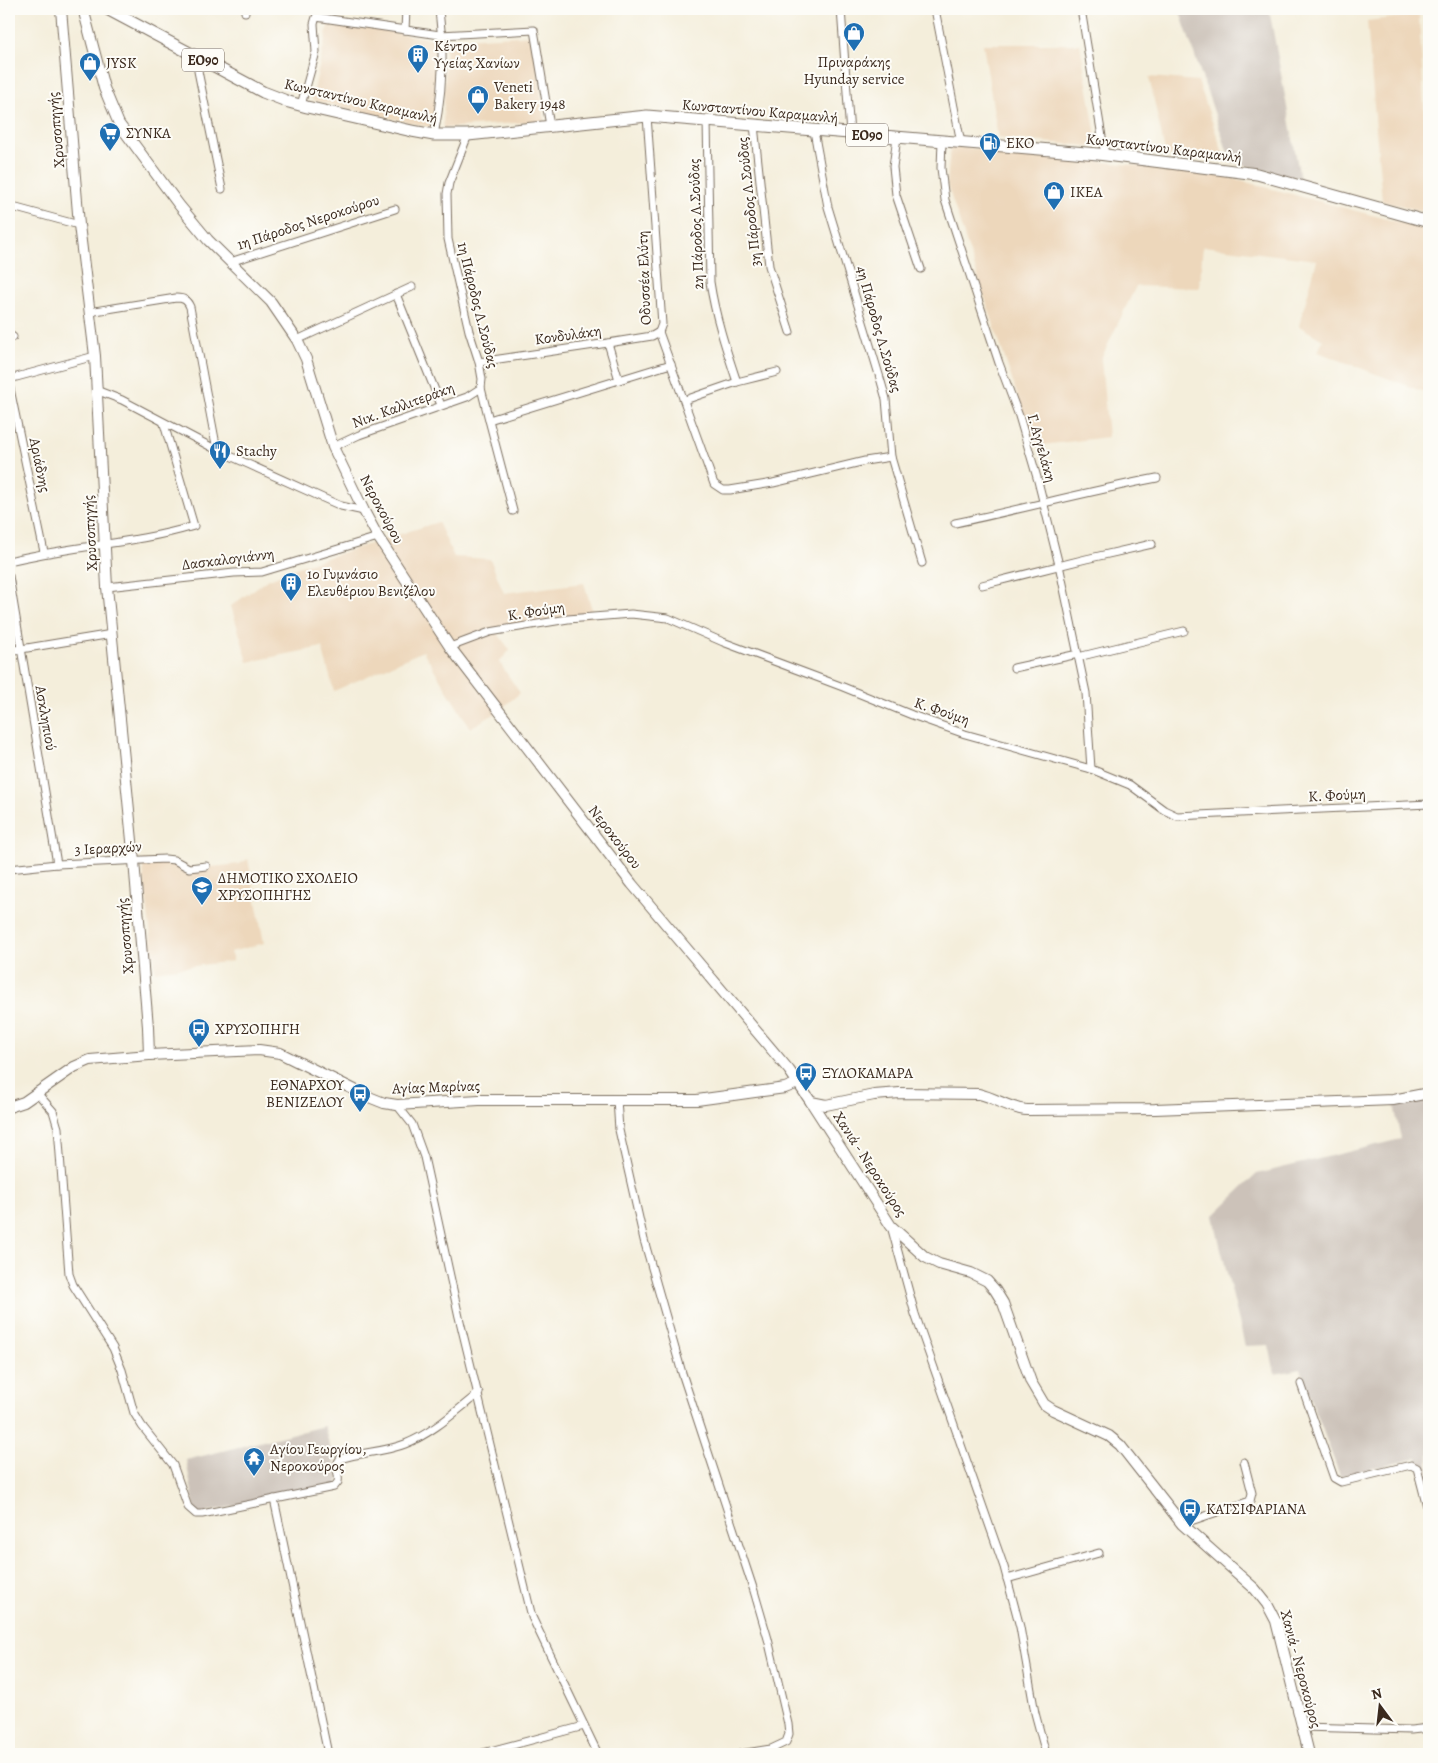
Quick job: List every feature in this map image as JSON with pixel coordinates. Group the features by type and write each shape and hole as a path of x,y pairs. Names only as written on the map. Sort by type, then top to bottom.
{"main road":[{"name":"Χρυσοπηγής","path":"61,9 79,224 88,312 95,356 107,587 134,861 149,1055"},
{"name":"Νεροκούρου","path":"84,9 104,88 120,124 178,205 208,240 271,302 297,340 306,359 333,447 364,511 378,537 450,647 632,884 777,1056 811,1102"},
{"name":"Κωνσταντίνου Καραμανλή","path":"108,9 263,92 301,105 434,135 468,135 648,116 961,142 1105,155 1257,174 1429,222"},
{"name":"Αγίας Μαρίνας","path":"9,1108 38,1094 82,1063 99,1058 259,1050 275,1052 369,1097 384,1103 398,1105 479,1100 697,1100 785,1088 798,1083"},
{"path":"811,1102 826,1105 874,1095 900,1093 979,1094 1018,1109 1155,1110 1393,1100 1429,1093"},
{"name":"Χανιά - Νεροκούρος","path":"811,1102 891,1226 925,1257 939,1264 972,1273 987,1280 1002,1303 1031,1382 1044,1404 1109,1436 1120,1445 1182,1524 1255,1589 1267,1604 1276,1621 1309,1754"}],"street":[{"path":"406,9 406,30"},
{"path":"434,135 440,108 442,78 439,9"},
{"path":"841,9 850,134"},
{"path":"935,9 961,142"},
{"path":"1081,9 1105,155"},
{"path":"301,105 316,52 314,24 316,17 440,35 534,30 550,126"},
{"path":"203,60 198,71 222,189"},
{"name":"Οδυσσέα Ελύτη","path":"648,116 662,324 660,332 711,479 723,490 730,490 773,483 865,461 891,457"},
{"name":"2η Πάροδος Λ.Σούδας","path":"707,121 710,282 721,332 737,382"},
{"name":"3η Πάροδος Λ.Σούδας","path":"754,125 769,266 790,332"},
{"name":"4η Πάροδος Λ.Σούδας","path":"814,131 828,206 886,399 891,457 922,563"},
{"name":"1η Πάροδος Λ.Σούδας","path":"468,135 450,183 448,194 448,239 469,331 479,362 482,379 481,388 513,511"},
{"path":"897,137 893,178 896,195 921,269"},
{"name":"Γ. Αγγελάκη","path":"942,141 941,168 945,200 1019,416 1059,565 1086,693 1090,769"},
{"path":"9,206 79,224"},
{"name":"1η Πάροδος Νεροκούρου","path":"230,262 396,209"},
{"path":"297,340 412,287"},
{"path":"396,294 440,405"},
{"path":"88,312 176,298 183,298 188,301 217,450"},
{"name":"Κονδυλάκη","path":"479,362 652,336 660,332"},
{"path":"608,343 619,380"},
{"path":"9,379 95,356"},
{"path":"489,420 671,364"},
{"path":"684,400 737,382 777,372"},
{"name":"Αριάδνης","path":"9,384 44,552"},
{"name":"Νικ. Καλλιτεράκη","path":"333,447 359,435 467,397 481,388"},
{"path":"96,390 122,400 164,424 217,450 323,498 341,506 364,511"},
{"path":"9,561 44,552 106,545 194,526 164,424"},
{"path":"954,523 1044,504 1102,488 1157,478"},
{"name":"Δασκαλογιάννη","path":"107,587 234,573 262,572 378,537"},
{"path":"982,585 1152,544"},
{"name":"Ασκληπιού","path":"9,576 56,864"},
{"name":"Κ. Φούμη","path":"450,647 490,632 568,620 631,614 668,618 723,642 965,734 1090,769 1130,785 1164,810 1177,816 1429,804"},
{"path":"1014,668 1184,631"},
{"path":"9,651 112,634"},
{"name":"3 Ιεραρχών","path":"9,869 56,864 165,859 174,860 189,868 206,866"},
{"path":"38,1094 53,1111 58,1128 69,1274 80,1296 113,1348 122,1370 134,1412 142,1426 173,1466 188,1506 192,1511 202,1514 334,1487 338,1482 336,1468 337,1462 340,1459 403,1445 418,1438 479,1393"},
{"path":"617,1099 619,1130 644,1240 682,1373 759,1610 788,1724 789,1734 786,1742 771,1749 740,1754"},
{"path":"398,1105 412,1124 424,1157 460,1317 532,1617 598,1754"},
{"path":"891,1226 915,1314 1007,1579 1020,1626 1036,1713 1046,1754"},
{"path":"1300,1384 1334,1478 1341,1482 1411,1465 1415,1466 1429,1514"},
{"path":"1182,1524 1250,1500 1252,1493 1244,1462"},
{"path":"274,1499 328,1754"},
{"path":"1007,1579 1099,1553"},
{"path":"479,1754 584,1726"},
{"path":"1302,1727 1411,1730 1429,1728"}],"shaded area":[{"path":"1179,9 1269,9 1300,178 1231,162"},
{"path":"1419,15 1429,213 1382,201 1367,21"},
{"path":"329,21 437,40 436,100 430,127 312,100"},
{"path":"534,35 544,121 443,128 446,40"},
{"path":"983,44 1080,44 1098,147 998,138"},
{"path":"1149,77 1198,81 1224,156 1166,156"},
{"path":"950,146 1211,173 1429,230 1429,394 1318,352 1323,340 1299,326 1317,260 1203,246 1199,288 1136,286 1101,359 1108,437 1034,446 947,184"},
{"path":"438,522 454,557 490,559 504,593 584,583 594,616 496,631 510,650 499,662 520,693 496,713 470,728 423,651 334,691 322,647 248,662 231,606 267,580 301,566"},
{"name":"ΔΗΜΟΤΙΚΟ ΣΧΟΛΕΙΟ ΧΡΥΣΟΠΗΓΗΣ","path":"248,859 264,943 231,952 233,961 155,971 142,860 171,860 193,869 239,864"},
{"path":"1429,1093 1429,1493 1417,1458 1340,1476 1300,1369 1275,1374 1269,1345 1245,1346 1213,1216 1257,1174 1401,1139 1393,1100"},
{"path":"324,1426 339,1479 337,1485 196,1514 186,1460"}],"place":[{"name":"Πριναράκης Hyunday service","path":"854,52"},
{"name":"Κέντρο Υγείας Χανίων","path":"418,74"},
{"name":"JYSK","path":"90,82"},
{"name":"Veneti Bakery 1948","path":"478,115"},
{"name":"ΣΥΝΚΑ","path":"110,152"},
{"name":"EKO","path":"990,162"},
{"name":"IKEA","path":"1054,211"},
{"name":"Stachy","path":"220,470"},
{"name":"1ο Γυμνάσιο Ελευθέριου Βενιζέλου","path":"291,602"},
{"name":"ΔΗΜΟΤΙΚΟ ΣΧΟΛΕΙΟ ΧΡΥΣΟΠΗΓΗΣ","path":"202,906"},
{"name":"ΧΡΥΣΟΠΗΓΗ","path":"199,1048"},
{"name":"ΞΥΛΟΚΑΜΑΡΑ","path":"806,1092"},
{"name":"ΕΘΝΑΡΧΟΥ ΒΕΝΙΖΕΛΟΥ","path":"360,1113"},
{"name":"Αγίου Γεωργίου, Νεροκούρος","path":"254,1477"},
{"name":"ΚΑΤΣΙΦΑΡΙΑΝΑ","path":"1190,1528"}]}
